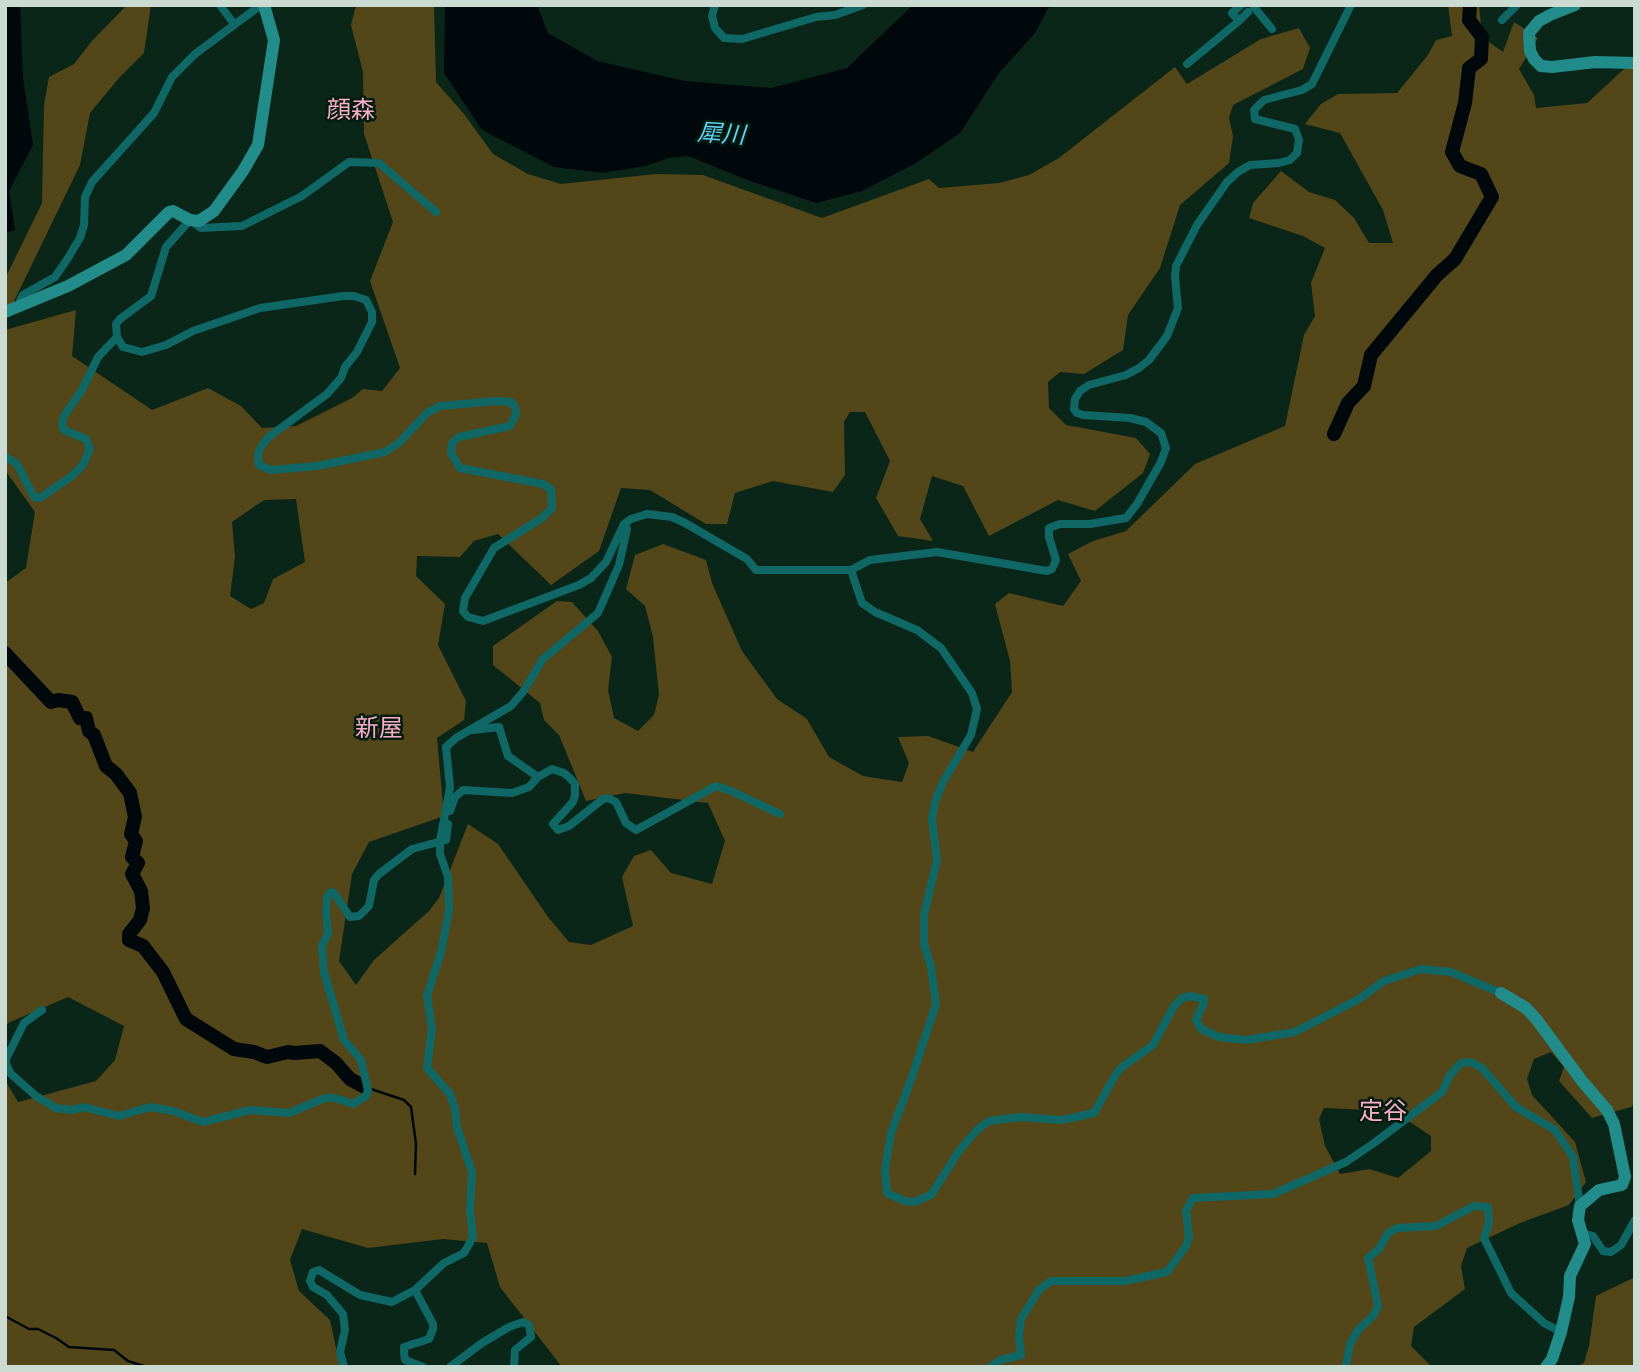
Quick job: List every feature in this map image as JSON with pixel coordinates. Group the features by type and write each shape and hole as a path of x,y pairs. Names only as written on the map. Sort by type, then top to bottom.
{"street":[{"path":"220,5 234,24"},
{"path":"21,306 23,295 55,277 80,238 84,225 85,197 99,172 154,114 172,77 195,54 263,5 274,40 258,145 214,211 199,221 190,220"},
{"path":"715,5 712,16 715,28 724,38 742,39 863,5"},
{"path":"1239,21 1232,13 1241,5 1252,8 1272,29"},
{"path":"190,220 166,247 151,296 116,324 117,337 123,347 142,352 260,308 343,296 354,296 366,300 370,305 372,322 367,335 345,367 341,379 327,394 270,436 258,454 259,465 271,470 317,466 385,452 399,443 427,412 440,406 496,401 511,402 515,407 516,414 510,426 464,435 452,443 451,453 460,468 543,484 551,489 552,508 542,518 494,548 465,598 463,611 468,617 483,621 579,585 591,578 606,562 624,524 638,515 647,514 672,517 747,559 756,570 851,570 870,560 937,552 1047,571 1052,569 1056,561 1049,532 1054,525 1118,521 1130,514 1164,455 1165,441 1161,433 1146,422 1077,413 1073,405 1075,399 1080,391 1089,385 1126,375 1139,368 1149,360 1167,336 1178,308 1176,266 1197,225 1227,182 1250,165 1279,163 1290,160 1297,153 1299,139 1295,129 1255,119 1254,110 1264,100 1302,90 1312,84 1351,5"},
{"path":"1502,20 1517,5"},
{"path":"1575,5 1550,15 1529,33 1530,51 1541,66 1595,62 1635,63"},
{"path":"1187,64 1252,8"},
{"path":"5,312 68,286 126,255 169,212 177,212 201,228 242,226 302,196 349,162 379,163 436,212"},
{"path":"5,456 18,464 34,497 40,498 83,465 90,449 86,439 64,430 64,416 82,390 98,357 117,337"},
{"path":"344,1367 340,1352 345,1330 343,1314 327,1295 313,1287 310,1280 313,1272 319,1270 360,1295 393,1302 415,1290 444,1263 464,1253 473,1237 470,1210 472,1172 457,1127 450,1094 427,1068 432,1029 427,996 441,952 449,911 448,877 440,861 440,841 450,787 446,747 511,706 523,692 542,659 598,613 619,565 626,529 624,524"},
{"path":"851,570 862,603 875,612 917,630 941,648 968,687 977,709 971,735 943,782 933,810 937,860 924,915 924,944 931,967 936,1004 891,1133 885,1170 887,1192 905,1201 914,1202 931,1195 959,1152 978,1129 989,1121 1021,1116 1062,1120 1094,1113 1116,1074 1153,1045 1174,1006 1182,998 1191,996 1204,999 1196,1019 1201,1029 1219,1037 1246,1041 1295,1032 1359,999 1384,981 1421,969 1451,972 1501,993 1526,1008 1607,1110 1614,1124 1625,1177 1622,1185 1599,1190 1580,1206"},
{"path":"471,730 499,727 508,756 538,777"},
{"path":"42,1010 24,1023 6,1064 11,1074 36,1096 56,1108 72,1110 84,1107 119,1116 150,1107 173,1111 203,1122 250,1110 289,1113 325,1098 353,1104 366,1096 368,1090 361,1060 344,1040 324,972 322,946 328,933 327,897 331,892 334,893 350,917 359,916 369,906 374,880 379,874 412,849 446,840 450,807 463,790 512,793 529,787 538,777 552,769 564,773 575,784 573,802 553,824 558,830 569,826 603,799 608,798 616,802 626,823 636,830 716,786 780,814"},
{"path":"990,1367 1000,1360 1021,1355 1021,1319 1039,1290 1051,1281 1125,1281 1167,1272 1186,1245 1189,1236 1186,1211 1193,1198 1273,1194 1346,1162 1442,1092 1450,1075 1461,1063 1471,1062 1482,1068 1516,1107 1555,1130 1573,1157 1580,1206 1578,1220 1585,1244 1570,1276 1569,1297 1561,1332 1552,1359 1546,1367"},
{"path":"1346,1367 1350,1344 1357,1330 1373,1315 1378,1306 1368,1258 1379,1249 1388,1233 1397,1228 1436,1226 1474,1206 1488,1207 1489,1223 1484,1238 1511,1293 1544,1323 1561,1332"},
{"path":"1582,1233 1593,1236 1603,1251 1611,1252 1621,1245 1635,1220"},
{"path":"415,1290 433,1329 429,1339 404,1347 404,1353 405,1360 410,1364 424,1367"},
{"path":"450,1367 509,1326 523,1322 529,1325 531,1337 515,1350 514,1367"}],"shaded area":[{"path":"127,5 151,5 144,53 90,113 80,165 5,320 5,279 42,203 44,105 49,77 74,64"},
{"path":"358,5 434,5 436,82 493,154 528,174 561,184 656,174 703,175 822,218 929,179 939,188 999,183 1029,175 1059,158 1175,67 1187,84 1261,39 1299,28 1310,48 1303,69 1233,105 1229,118 1233,136 1229,163 1180,205 1160,268 1128,315 1123,350 1084,374 1060,372 1048,382 1049,408 1066,425 1136,438 1150,454 1143,473 1095,511 1058,500 989,536 963,486 932,476 920,519 933,541 898,536 876,498 890,461 865,412 850,412 844,422 845,475 833,492 773,481 735,493 727,524 706,524 650,490 621,488 599,551 551,585 498,534 474,541 460,557 417,556 416,576 445,604 438,645 466,701 464,720 437,738 444,816 369,842 352,874 339,961 356,985 374,960 429,911 439,898 468,824 498,844 548,917 569,942 591,945 633,926 622,877 634,856 651,850 671,873 712,884 725,841 708,803 625,793 586,801 559,735 544,720 540,703 493,665 493,646 557,601 572,602 598,631 612,657 608,690 614,718 638,731 654,715 659,695 653,637 645,606 626,589 635,555 663,544 706,560 712,583 742,651 777,699 807,719 829,757 863,776 902,782 909,763 898,737 928,736 973,752 1012,692 1010,661 995,604 1009,593 1063,606 1081,581 1068,554 1093,541 1126,531 1195,464 1285,426 1304,335 1315,316 1311,283 1325,248 1303,236 1249,218 1253,203 1281,171 1309,192 1335,200 1354,218 1369,243 1393,243 1383,210 1340,133 1305,124 1321,104 1338,94 1397,93 1428,55 1436,40 1452,36 1448,5 1479,5 1482,37 1503,52 1514,22 1538,38 1519,69 1534,95 1536,108 1587,103 1635,59 1635,1103 1631,1107 1592,1118 1559,1081 1564,1067 1551,1052 1534,1059 1527,1079 1532,1095 1575,1142 1586,1182 1569,1205 1520,1223 1467,1248 1461,1266 1465,1289 1414,1327 1411,1346 1432,1367 562,1367 500,1287 487,1243 443,1239 368,1248 302,1229 290,1260 299,1291 330,1320 340,1367 5,1367 5,1080 18,1102 96,1081 115,1060 124,1026 68,997 8,1023 5,1029 5,583 26,568 35,512 5,470 5,330 76,310 72,356 152,410 208,388 241,406 262,428 296,426 352,398 363,389 382,391 400,368 370,281 393,222 364,134 363,72 351,25","holes":["296,499 305,562 273,579 264,603 251,609 230,596 235,557 232,522 264,500","1324,1108 1394,1111 1431,1136 1431,1151 1398,1178 1369,1169 1340,1174 1325,1146 1319,1119"]},
{"path":"1635,1277 1635,1367 1575,1367 1584,1363 1596,1296"}],"water":[{"path":"5,5 20,5 23,77 33,145 9,191 15,230 5,233"},
{"name":"犀川","path":"445,5 537,5 548,33 597,61 685,81 771,88 847,68 913,5 1050,5 1035,33 999,73 960,133 916,163 862,191 816,203 688,156 602,173 554,167 482,130 444,73"}],"waterway":[{"path":"1334,434 1348,403 1364,386 1371,355 1437,275 1455,259 1492,197 1481,174 1460,166 1452,152 1465,103 1469,68 1481,59 1482,37 1469,20 1470,5"},
{"path":"5,653 51,702 72,702 80,718 86,718 89,731 94,735 106,766 116,774 130,793 135,817 131,834 136,841 132,857 138,863 132,874 141,891 143,908 140,920 129,934 129,940 143,946 163,972 186,1019 234,1049 267,1057 288,1052 320,1051 336,1063 350,1079 363,1086"},
{"path":"371,1089 404,1100 411,1107 416,1144 415,1174"},
{"path":"5,1316 29,1329 38,1329 69,1347 114,1350 128,1361 147,1367"}],"district":[{"name":"顔森","path":"351,113"},
{"name":"新屋","path":"379,731"},
{"name":"定谷","path":"1383,1114"}]}
